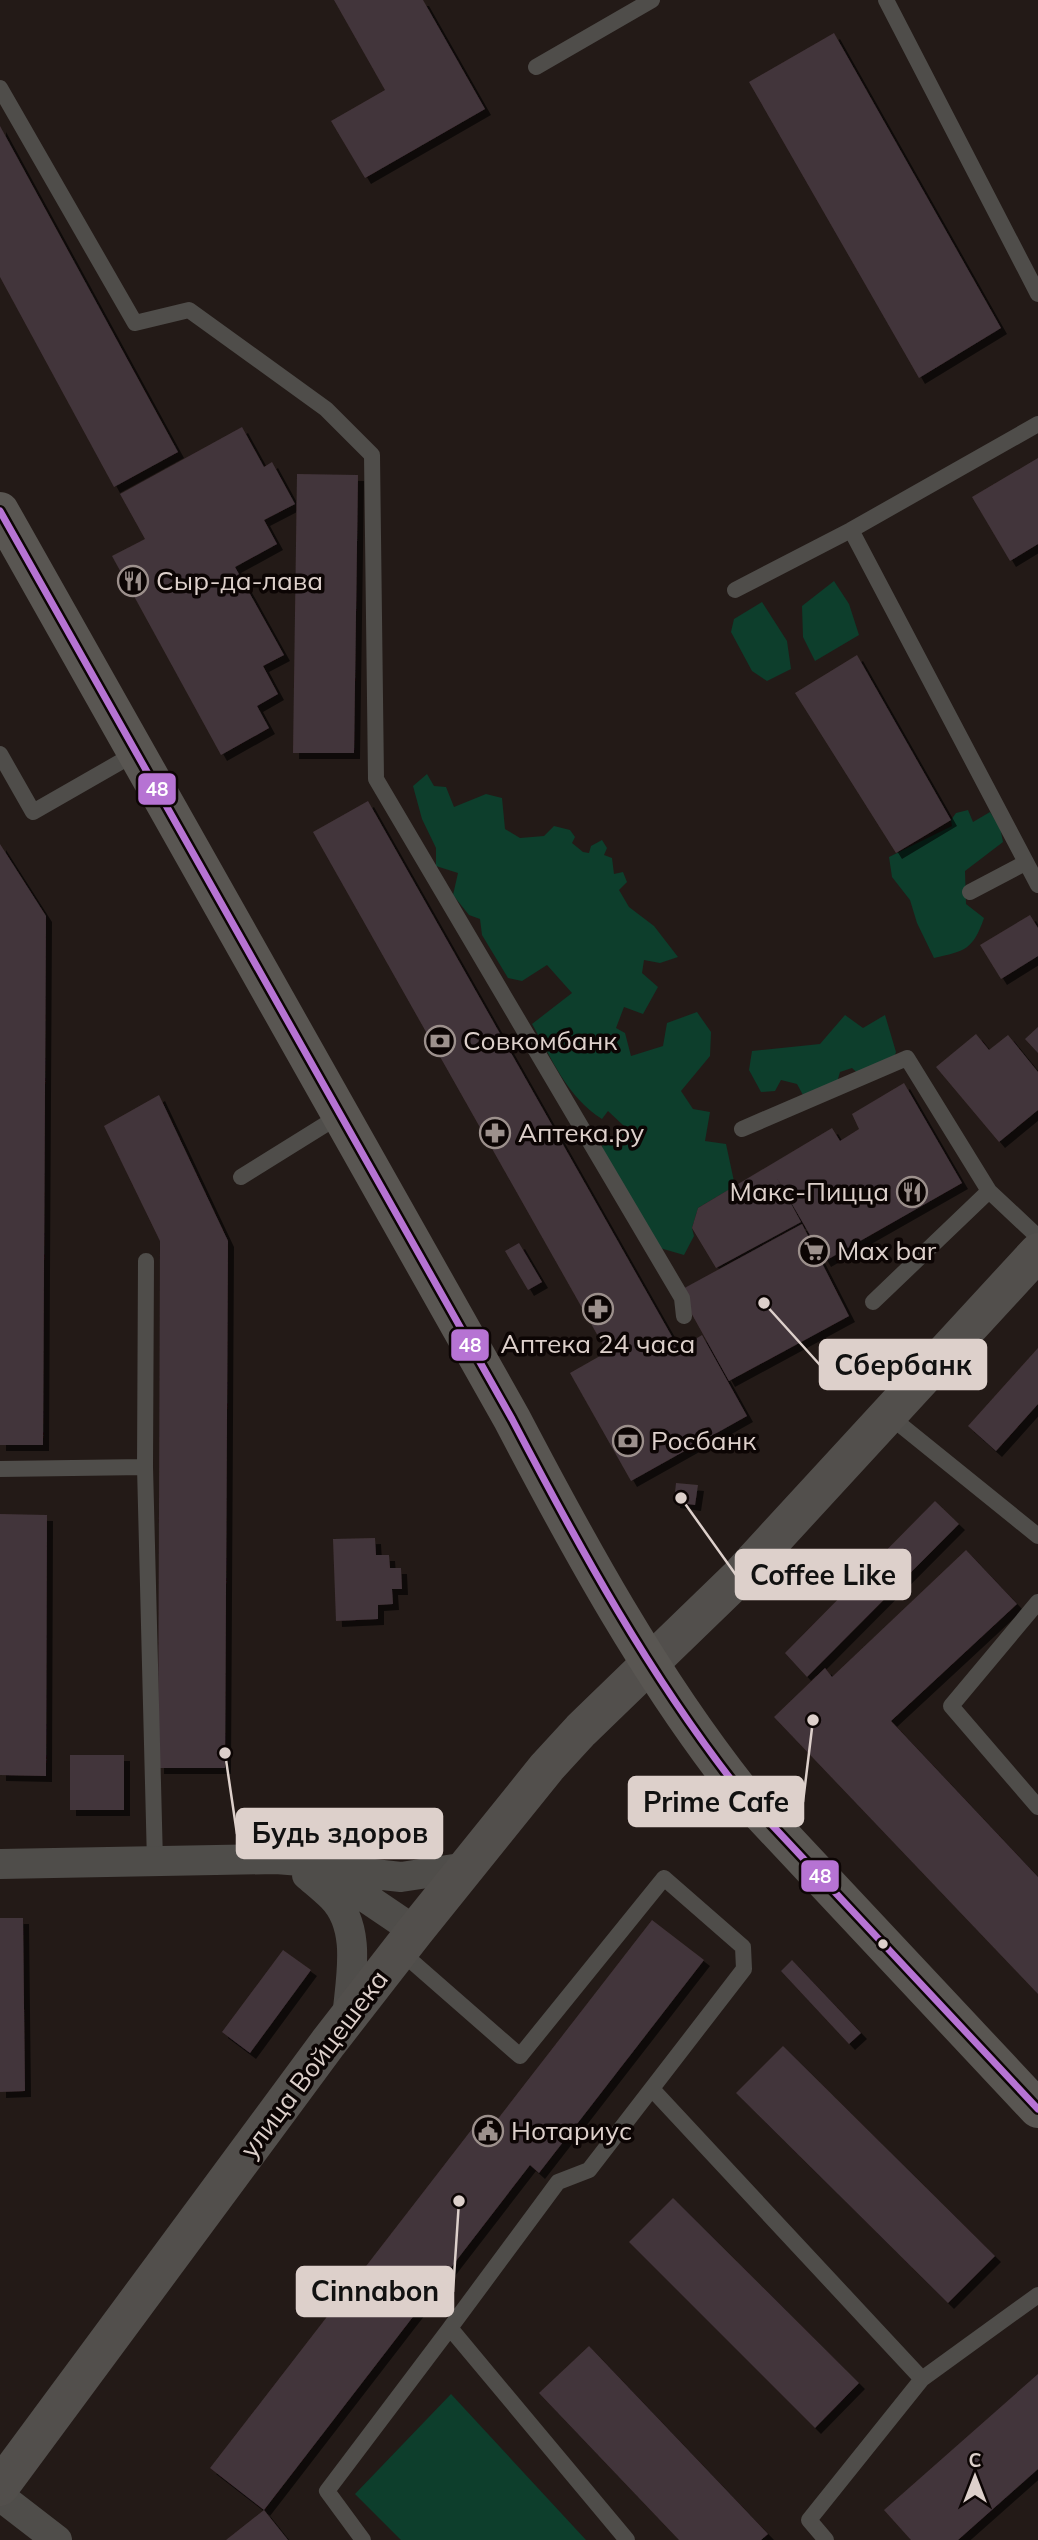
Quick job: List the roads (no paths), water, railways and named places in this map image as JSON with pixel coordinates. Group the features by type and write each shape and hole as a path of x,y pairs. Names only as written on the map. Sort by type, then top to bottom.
{"main road":[{"path":"0,511 512,1419 575,1539 651,1662 740,1790 1038,2109"},
{"name":"улица Войцешека","path":"0,2487 347,2019 547,1767 581,1730 737,1579 1038,1252"}],"street":[{"path":"276,1859 296,1866 334,1898 348,1921 353,1945 347,2019"},
{"path":"0,1864 276,1859 301,1861 323,1868 401,1877 467,1867"},
{"path":"323,1868 407,1941"},
{"path":"0,2496 57,2540"}],"lane":[{"path":"536,67 652,0"},
{"path":"886,0 1038,294"},
{"path":"0,88 135,323 189,310 326,409 372,455 376,779 682,1298 684,1316"},
{"path":"735,590 851,530 1038,424"},
{"path":"851,530 1038,885"},
{"path":"0,754 33,812 136,753"},
{"path":"970,892 1025,863"},
{"path":"742,1129 907,1058 989,1191 1038,1237"},
{"path":"241,1177 339,1116"},
{"path":"873,1302 989,1191"},
{"path":"146,1261 145,1467 155,1862"},
{"path":"887,1414 1038,1536"},
{"path":"0,1469 145,1467"},
{"path":"1038,1602 951,1706 1038,1807"},
{"path":"363,2540 327,2491 558,2182 589,2170 744,1969 743,1947 664,1878 520,2056 407,1941"},
{"path":"652,2089 922,2379"},
{"path":"826,2540 809,2521 922,2379 1038,2295"},
{"path":"450,2328 627,2540"}],"place":[{"name":"Сыр-да-лава","path":"133,581"},
{"name":"Совкомбанк","path":"440,1041"},
{"name":"Аптека.ру","path":"495,1133"},
{"name":"Макс-Пицца","path":"912,1192"},
{"name":"Max bar","path":"814,1251"},
{"name":"Сбербанк","path":"764,1303"},
{"name":"Аптека 24 часа","path":"598,1309"},
{"name":"Росбанк","path":"628,1441"},
{"name":"Coffee Like","path":"681,1498"},
{"name":"Prime Cafe","path":"813,1720"},
{"name":"Будь здоров","path":"225,1753"},
{"name":"Нотариус","path":"488,2131"},
{"name":"Cinnabon","path":"459,2201"}]}
